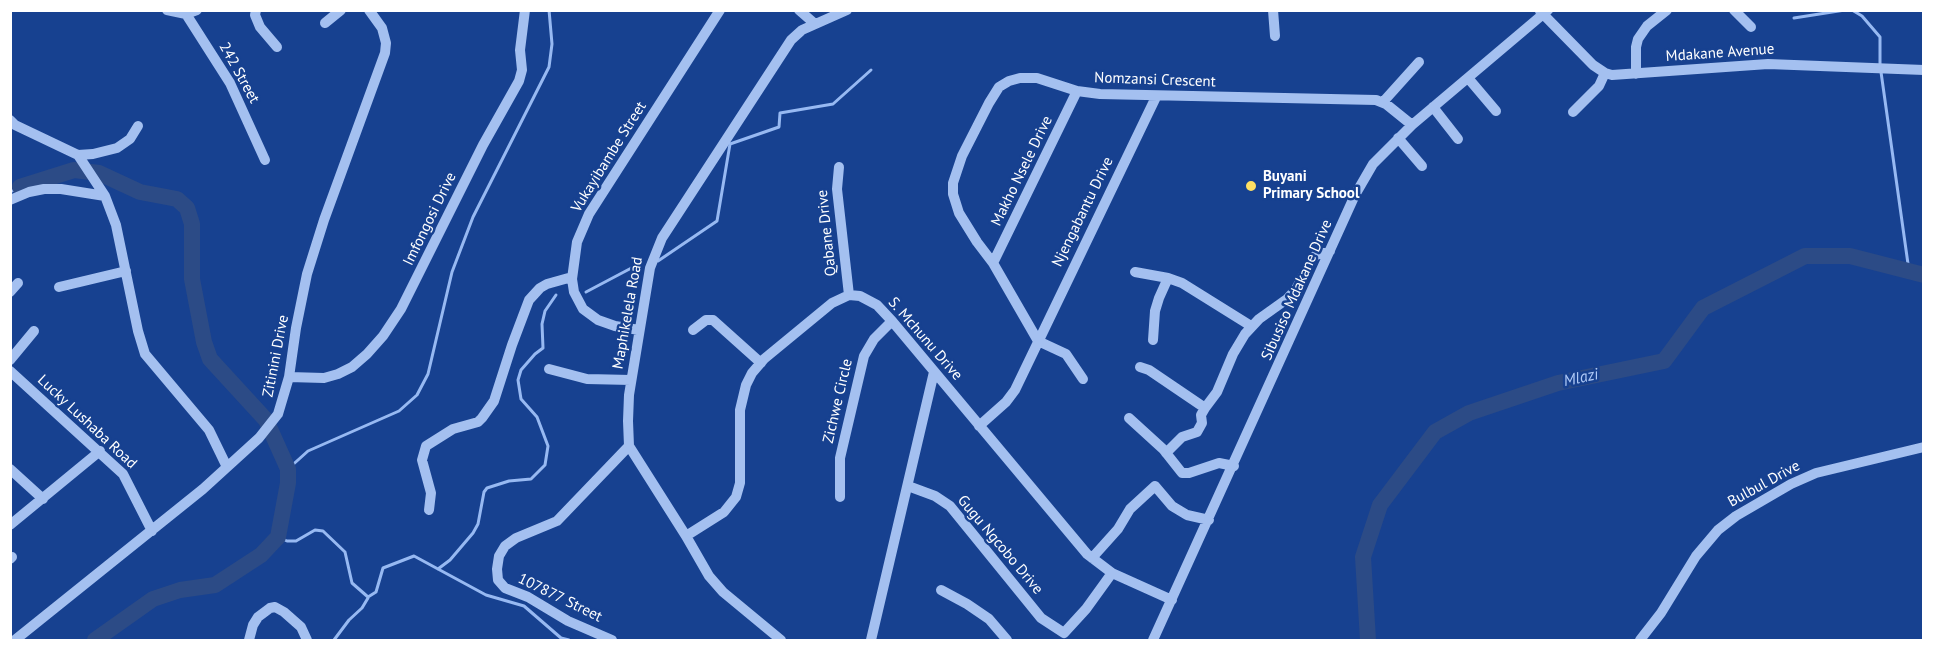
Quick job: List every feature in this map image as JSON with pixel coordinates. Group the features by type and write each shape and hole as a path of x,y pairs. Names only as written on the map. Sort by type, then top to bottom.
{"street":[{"path":"168,10 192,12"},
{"path":"256,10 255,15 260,27 277,47"},
{"path":"325,23 341,10"},
{"name":"Zitinini Drive","path":"15,640 152,531 227,467 259,438 278,414 290,377 296,328 307,274 324,220 385,53 386,43 382,28 369,10"},
{"name":"Imfongosi Drive","path":"290,377 324,378 352,367 383,336 401,309 483,145 519,81 522,70 520,43 525,10"},
{"name":"Vukayibambe Street","path":"639,330 615,326 590,316 577,301 572,277 577,242 589,214 720,10"},
{"path":"799,10 814,24"},
{"name":"Maphikelela Road","path":"781,640 715,584 629,446 627,421 631,380 650,268 662,238 785,47 796,34 847,10"},
{"path":"1273,10 1275,36"},
{"path":"1636,74 1638,39 1647,26 1667,10"},
{"path":"1734,10 1751,27"},
{"name":"242 Street","path":"192,12 230,83 265,160"},
{"path":"1544,12 1593,64 1605,73 1599,86 1573,112"},
{"name":"Sibusiso Mdakane Drive","path":"1153,640 1330,251 1373,164 1412,125 1544,12"},
{"path":"1412,125 1383,102 1419,63"},
{"name":"Mdakane Avenue","path":"1605,73 1618,76 1768,64 1923,70"},
{"name":"Nomzansi Crescent","path":"1038,341 993,263 977,242 955,204 953,183 962,156 993,94 999,87 1020,78 1037,78 1077,91 1156,97 1376,100 1383,102"},
{"path":"1468,78 1496,111"},
{"name":"Makho Nsele Drive","path":"993,263 1077,91"},
{"name":"Njengabantu Drive","path":"1038,341 1156,97"},
{"path":"1433,107 1458,139"},
{"path":"12,124 80,158 105,196 116,225 145,354 209,430 227,467"},
{"path":"80,158 117,148 130,139 138,126"},
{"path":"1398,138 1422,166"},
{"name":"Qabane Drive","path":"839,167 837,189 849,295"},
{"path":"10,200 44,189 61,189 105,196"},
{"path":"1166,453 1182,437 1198,430 1205,408 1217,392 1233,354 1251,326 1287,299 1296,288 1312,259 1330,251"},
{"path":"59,287 126,271"},
{"path":"1135,272 1168,278 1197,291 1251,326"},
{"path":"429,510 431,493 422,460 426,446 453,429 478,423 483,418 494,401 529,300 547,284 572,277"},
{"path":"1154,340 1155,311 1168,278"},
{"path":"686,536 724,512 736,497 740,483 740,410 752,373 832,303 849,295"},
{"name":"S. Mchunu Drive","path":"849,295 869,300 892,321 1077,544 1112,573 1172,600"},
{"path":"693,330 706,320 712,320 761,363"},
{"name":"Zichwe Circle","path":"840,497 840,458 864,356 874,339 892,321"},
{"path":"10,360 34,331"},
{"path":"979,426 1011,396 1038,341 1066,354 1083,379"},
{"path":"1140,368 1149,370 1205,408"},
{"path":"549,369 588,379 631,380"},
{"name":"Lucky Lushaba Road","path":"10,371 100,452 128,482 152,531"},
{"path":"872,640 934,372"},
{"path":"1129,418 1166,453 1182,473 1219,463 1234,466"},
{"name":"107877 Street","path":"612,640 568,621 528,597 505,588 500,584 497,576 498,562 505,546 516,538 557,521 629,446"},
{"name":"Bulbul Drive","path":"1640,640 1661,613 1696,556 1718,530 1736,516 1791,484 1816,473 1923,447"},
{"path":"10,525 100,452"},
{"path":"10,469 43,499"},
{"name":"Gugu Ngcobo Drive","path":"908,486 935,496 950,506 1041,618 1062,637 1096,597 1112,573"},
{"path":"1092,558 1118,529 1130,509 1155,486 1172,506 1188,515 1209,520"},
{"path":"941,590 967,603 989,619 1008,640"},
{"path":"249,640 253,625 258,618 270,608 275,607 301,627 307,640"}],"waterway":[{"path":"288,469 308,451 399,411 417,395 428,374 452,272 473,217 549,67 552,44 549,10"},
{"path":"1794,18 1845,10"},
{"path":"1852,10 1862,16 1880,37 1880,66"},
{"path":"658,261 717,221 730,144 779,127 780,113 833,104 871,70"},
{"path":"1881,72 1909,271"},
{"path":"20,187 74,170 99,173 140,192 177,199 187,208 192,224 192,279 204,342 210,359 266,420 288,469 288,483 278,537 261,555 215,585 180,590 153,599 95,640"},
{"path":"10,192 20,187"},
{"name":"Mlazi","path":"1368,640 1363,557 1380,505 1435,432 1469,413 1558,383 1664,361 1703,308 1805,256 1850,256 1924,275"},
{"path":"586,292 639,264"},
{"path":"438,569 450,560 473,533 478,524 484,492 487,488 509,481 531,479 545,465 548,446 537,417 521,399 518,380 521,370 543,348 542,324 545,311 556,295"},
{"path":"278,537 287,541 296,541 315,530 323,531 345,552 352,583 368,597 376,592 383,568 414,556 486,595 524,606 561,638 569,640"},
{"path":"334,640 368,598"}],"place":[{"name":"Buyani Primary School","path":"1251,186"}]}
